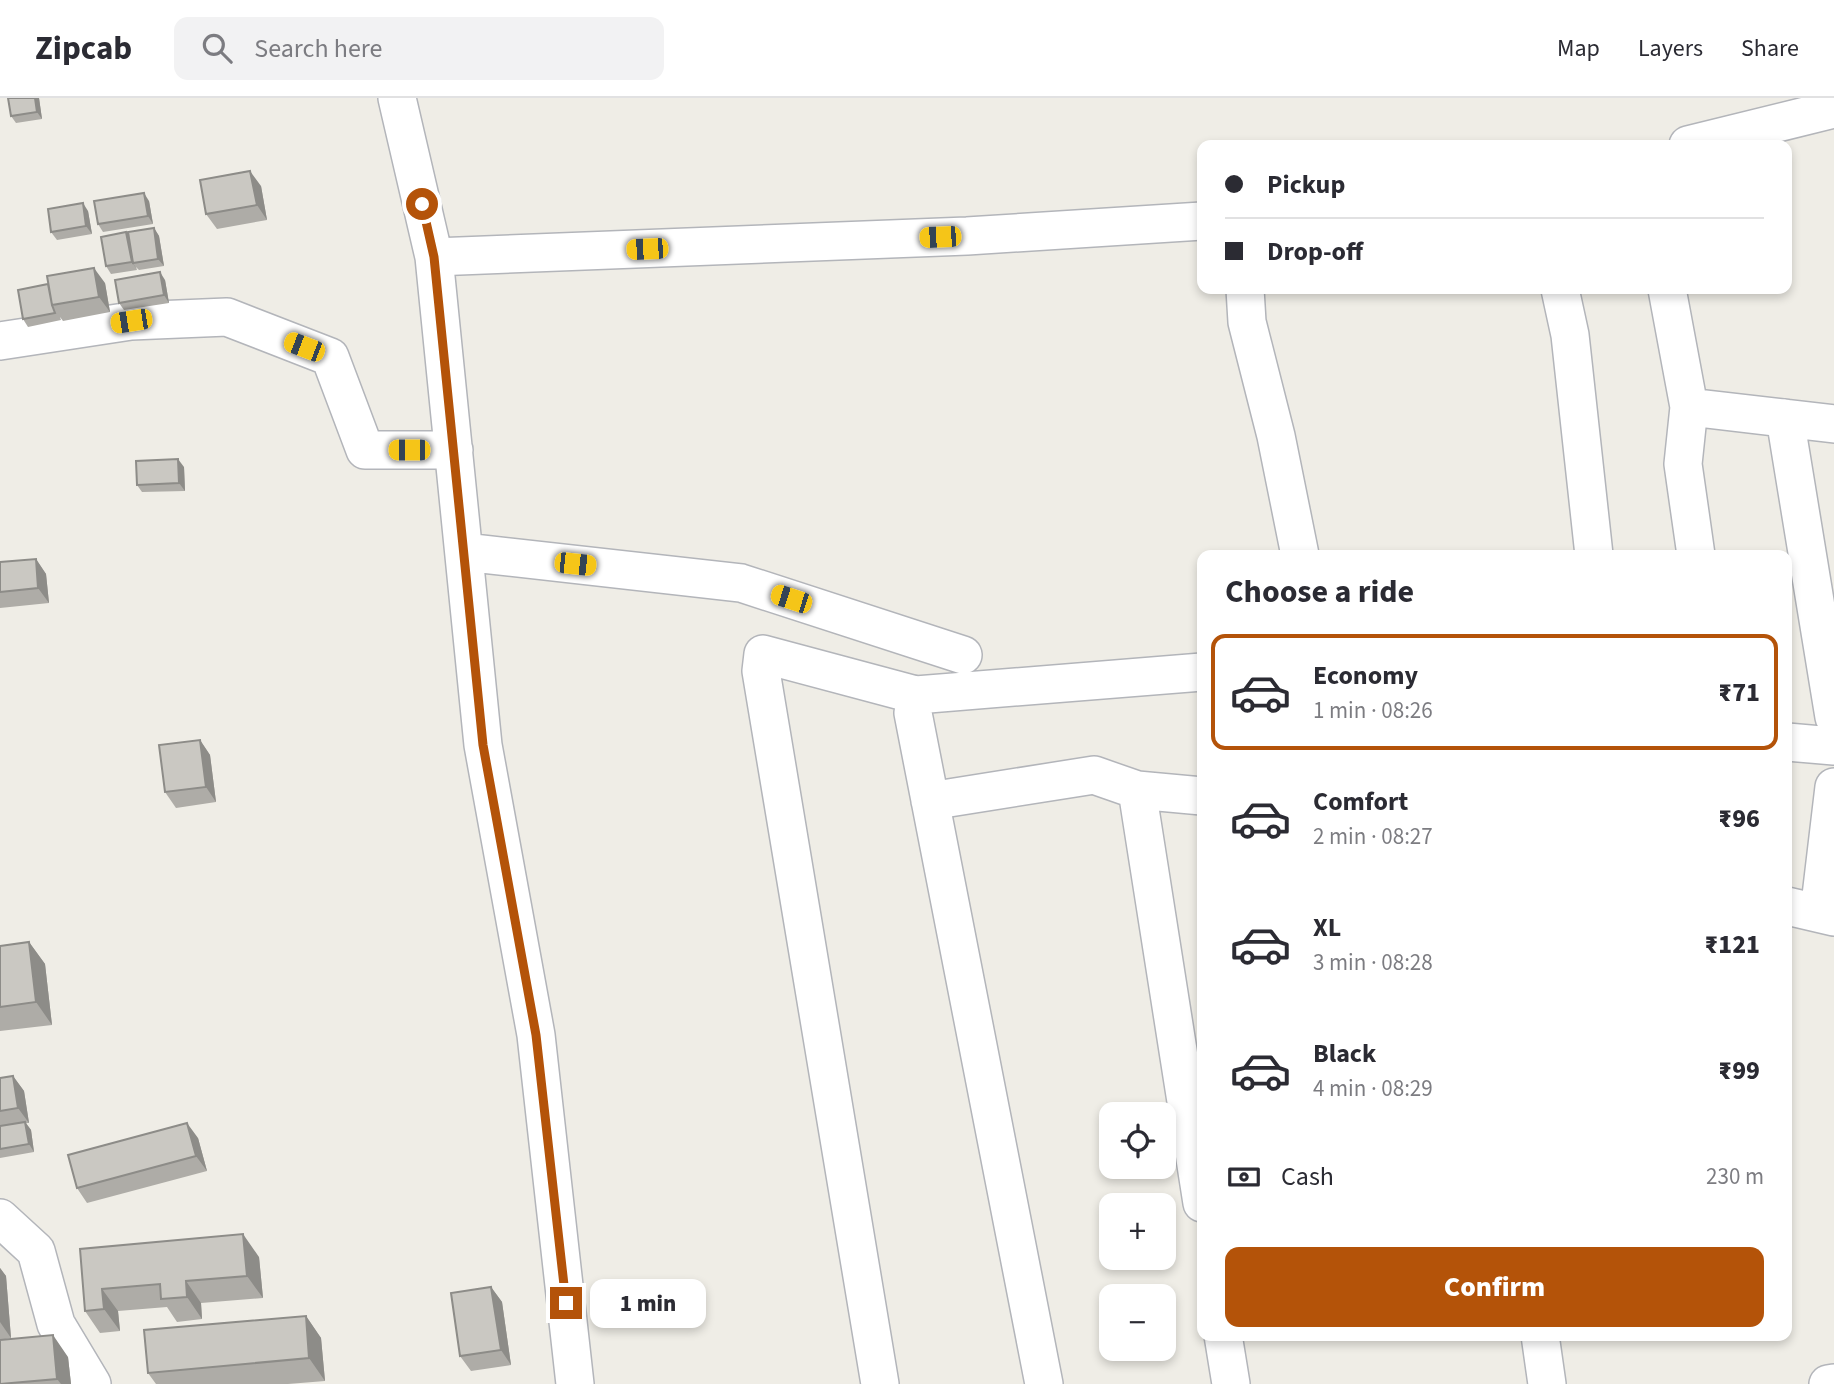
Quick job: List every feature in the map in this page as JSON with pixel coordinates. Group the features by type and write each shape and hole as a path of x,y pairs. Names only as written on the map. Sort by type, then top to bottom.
{"street":[{"path":"397,98 434,257 483,745 536,1035 575,1384"},
{"path":"1708,140 1834,109"},
{"path":"434,257 967,236 1197,221"},
{"path":"1245,294 1247,322 1276,436 1299,550"},
{"path":"1561,294 1570,335 1593,550"},
{"path":"1668,294 1689,407 1683,464 1695,550"},
{"path":"0,341 131,321 227,317 330,357 365,450 454,450"},
{"path":"1689,407 1834,424"},
{"path":"1785,418 1834,717"},
{"path":"464,552 741,583 963,655"},
{"path":"880,1384 761,670 763,654 916,695 1197,672"},
{"path":"916,695 913,713 1044,1384"},
{"path":"1792,742 1834,746"},
{"path":"930,801 1094,775 1137,790 1197,796"},
{"path":"1813,912 1834,787"},
{"path":"1137,790 1197,1171"},
{"path":"0,1218 36,1251 56,1324 92,1384"},
{"path":"1224,1341 1231,1384"},
{"path":"1541,1341 1546,1384"},
{"path":"1828,1384 1834,1383"}],"building":[{"path":"8,98 35,98 37,112 11,116"},
{"path":"250,171 257,205 206,214 200,180"},
{"path":"144,193 148,216 98,224 94,201"},
{"path":"83,203 86,226 51,232 48,209"},
{"path":"154,228 158,259 133,263 128,232"},
{"path":"126,232 132,262 106,266 101,237"},
{"path":"94,268 99,297 52,305 47,276"},
{"path":"160,272 164,295 119,303 115,280"},
{"path":"48,284 55,313 23,319 18,290"},
{"path":"178,459 179,483 137,485 136,461"},
{"path":"36,559 38,588 0,592 0,562"},
{"path":"200,740 206,787 165,792 159,745"},
{"path":"29,942 36,1002 0,1007 0,946"},
{"path":"13,1076 18,1108 0,1111 0,1078"},
{"path":"25,1122 29,1144 0,1149 0,1126"},
{"path":"187,1123 196,1156 77,1188 68,1155"},
{"path":"243,1234 247,1276 186,1281 187,1297 161,1299 160,1284 102,1289 104,1309 85,1311 80,1249"},
{"path":"491,1287 501,1350 460,1356 451,1293"},
{"path":"306,1316 309,1358 148,1373 144,1330"},
{"path":"53,1335 57,1379 0,1384 0,1340"}],"route":[{"path":"422,204 434,257 483,745 536,1035 566,1303"}]}
